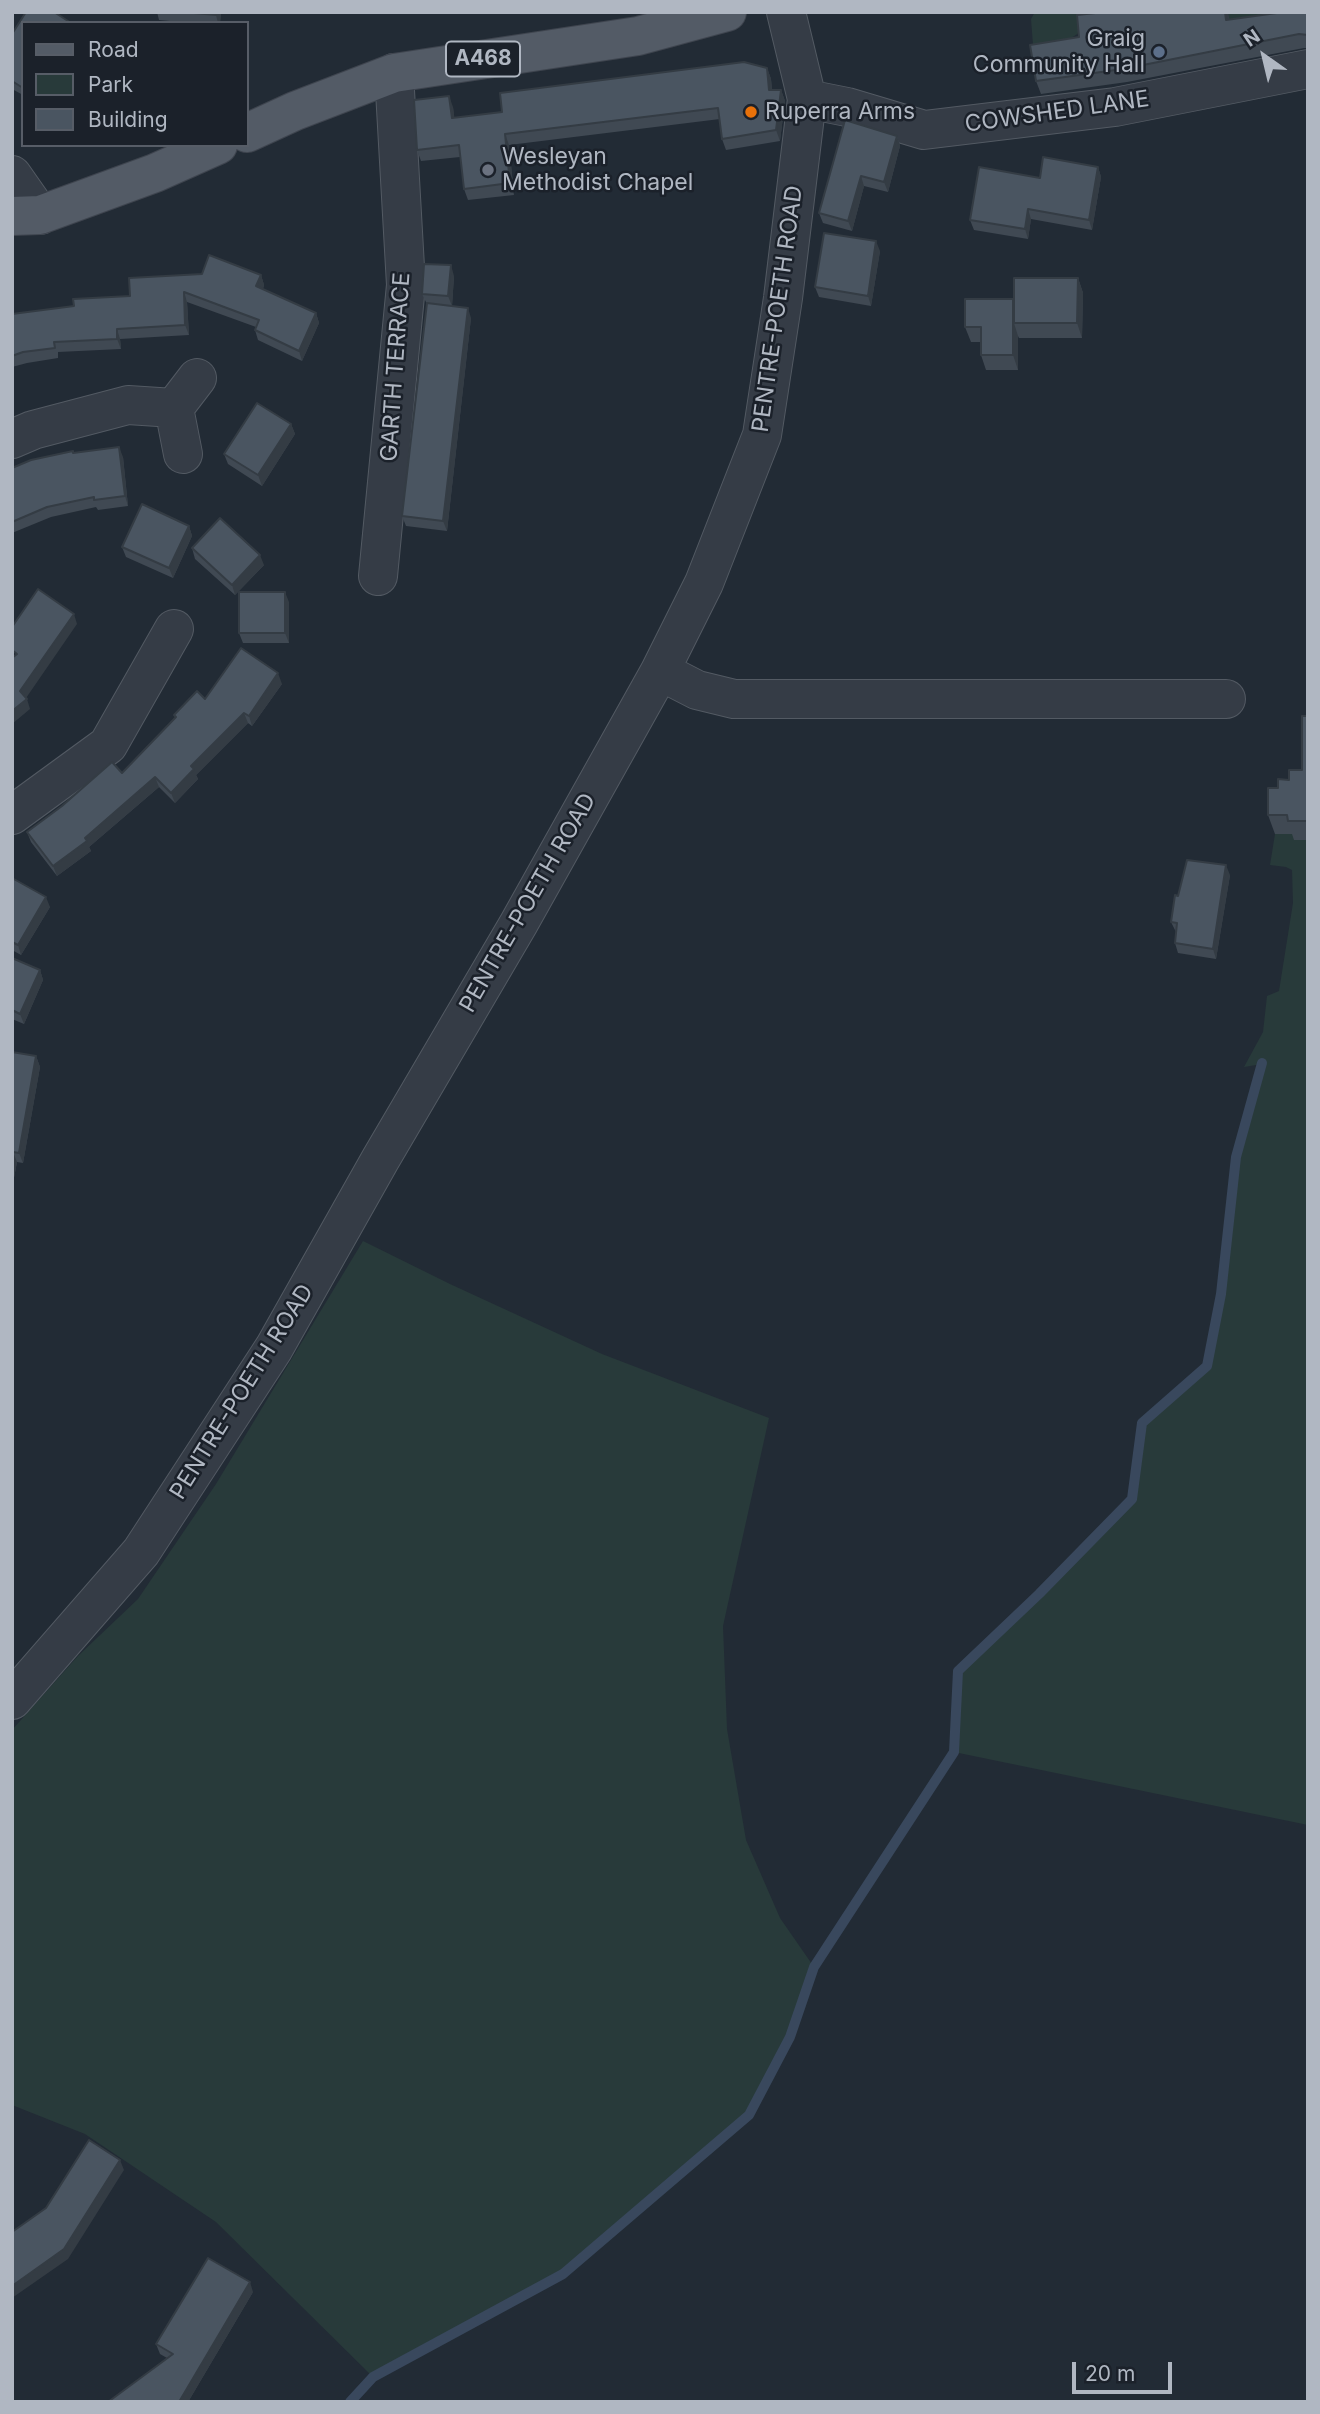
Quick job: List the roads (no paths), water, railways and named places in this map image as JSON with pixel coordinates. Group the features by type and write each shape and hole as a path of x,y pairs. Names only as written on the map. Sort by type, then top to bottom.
{"main road":[{"name":"A468","path":"248,133 295,111 394,73 638,36 727,12"},
{"path":"26,215 155,173 214,147"}],"street":[{"name":"PENTRE-POETH ROAD","path":"12,1700 141,1552 274,1348 519,923 660,671 704,583 762,435 783,298 807,99 786,12"},
{"name":"COWSHED LANE","path":"807,99 847,107 924,130 1115,107 1308,69"},
{"name":"GARTH TERRACE","path":"379,576 406,285 394,73"},
{"path":"12,175 26,215"},
{"path":"183,454 174,408 197,378"},
{"path":"12,439 33,430 128,405 174,408"},
{"path":"12,815 108,745 174,629"},
{"path":"660,671 697,690 734,699 1226,699"}],"waterway":[{"path":"350,2402 373,2377 563,2274 749,2115 790,2037 814,1967 954,1752 958,1671 1039,1594 1132,1499 1142,1423 1207,1366 1221,1294 1236,1157 1262,1063"}],"place":[{"name":"Graig Community Hall","path":"1159,52"},
{"name":"Ruperra Arms","path":"751,112"},
{"name":"Wesleyan Methodist Chapel","path":"488,170"}]}
